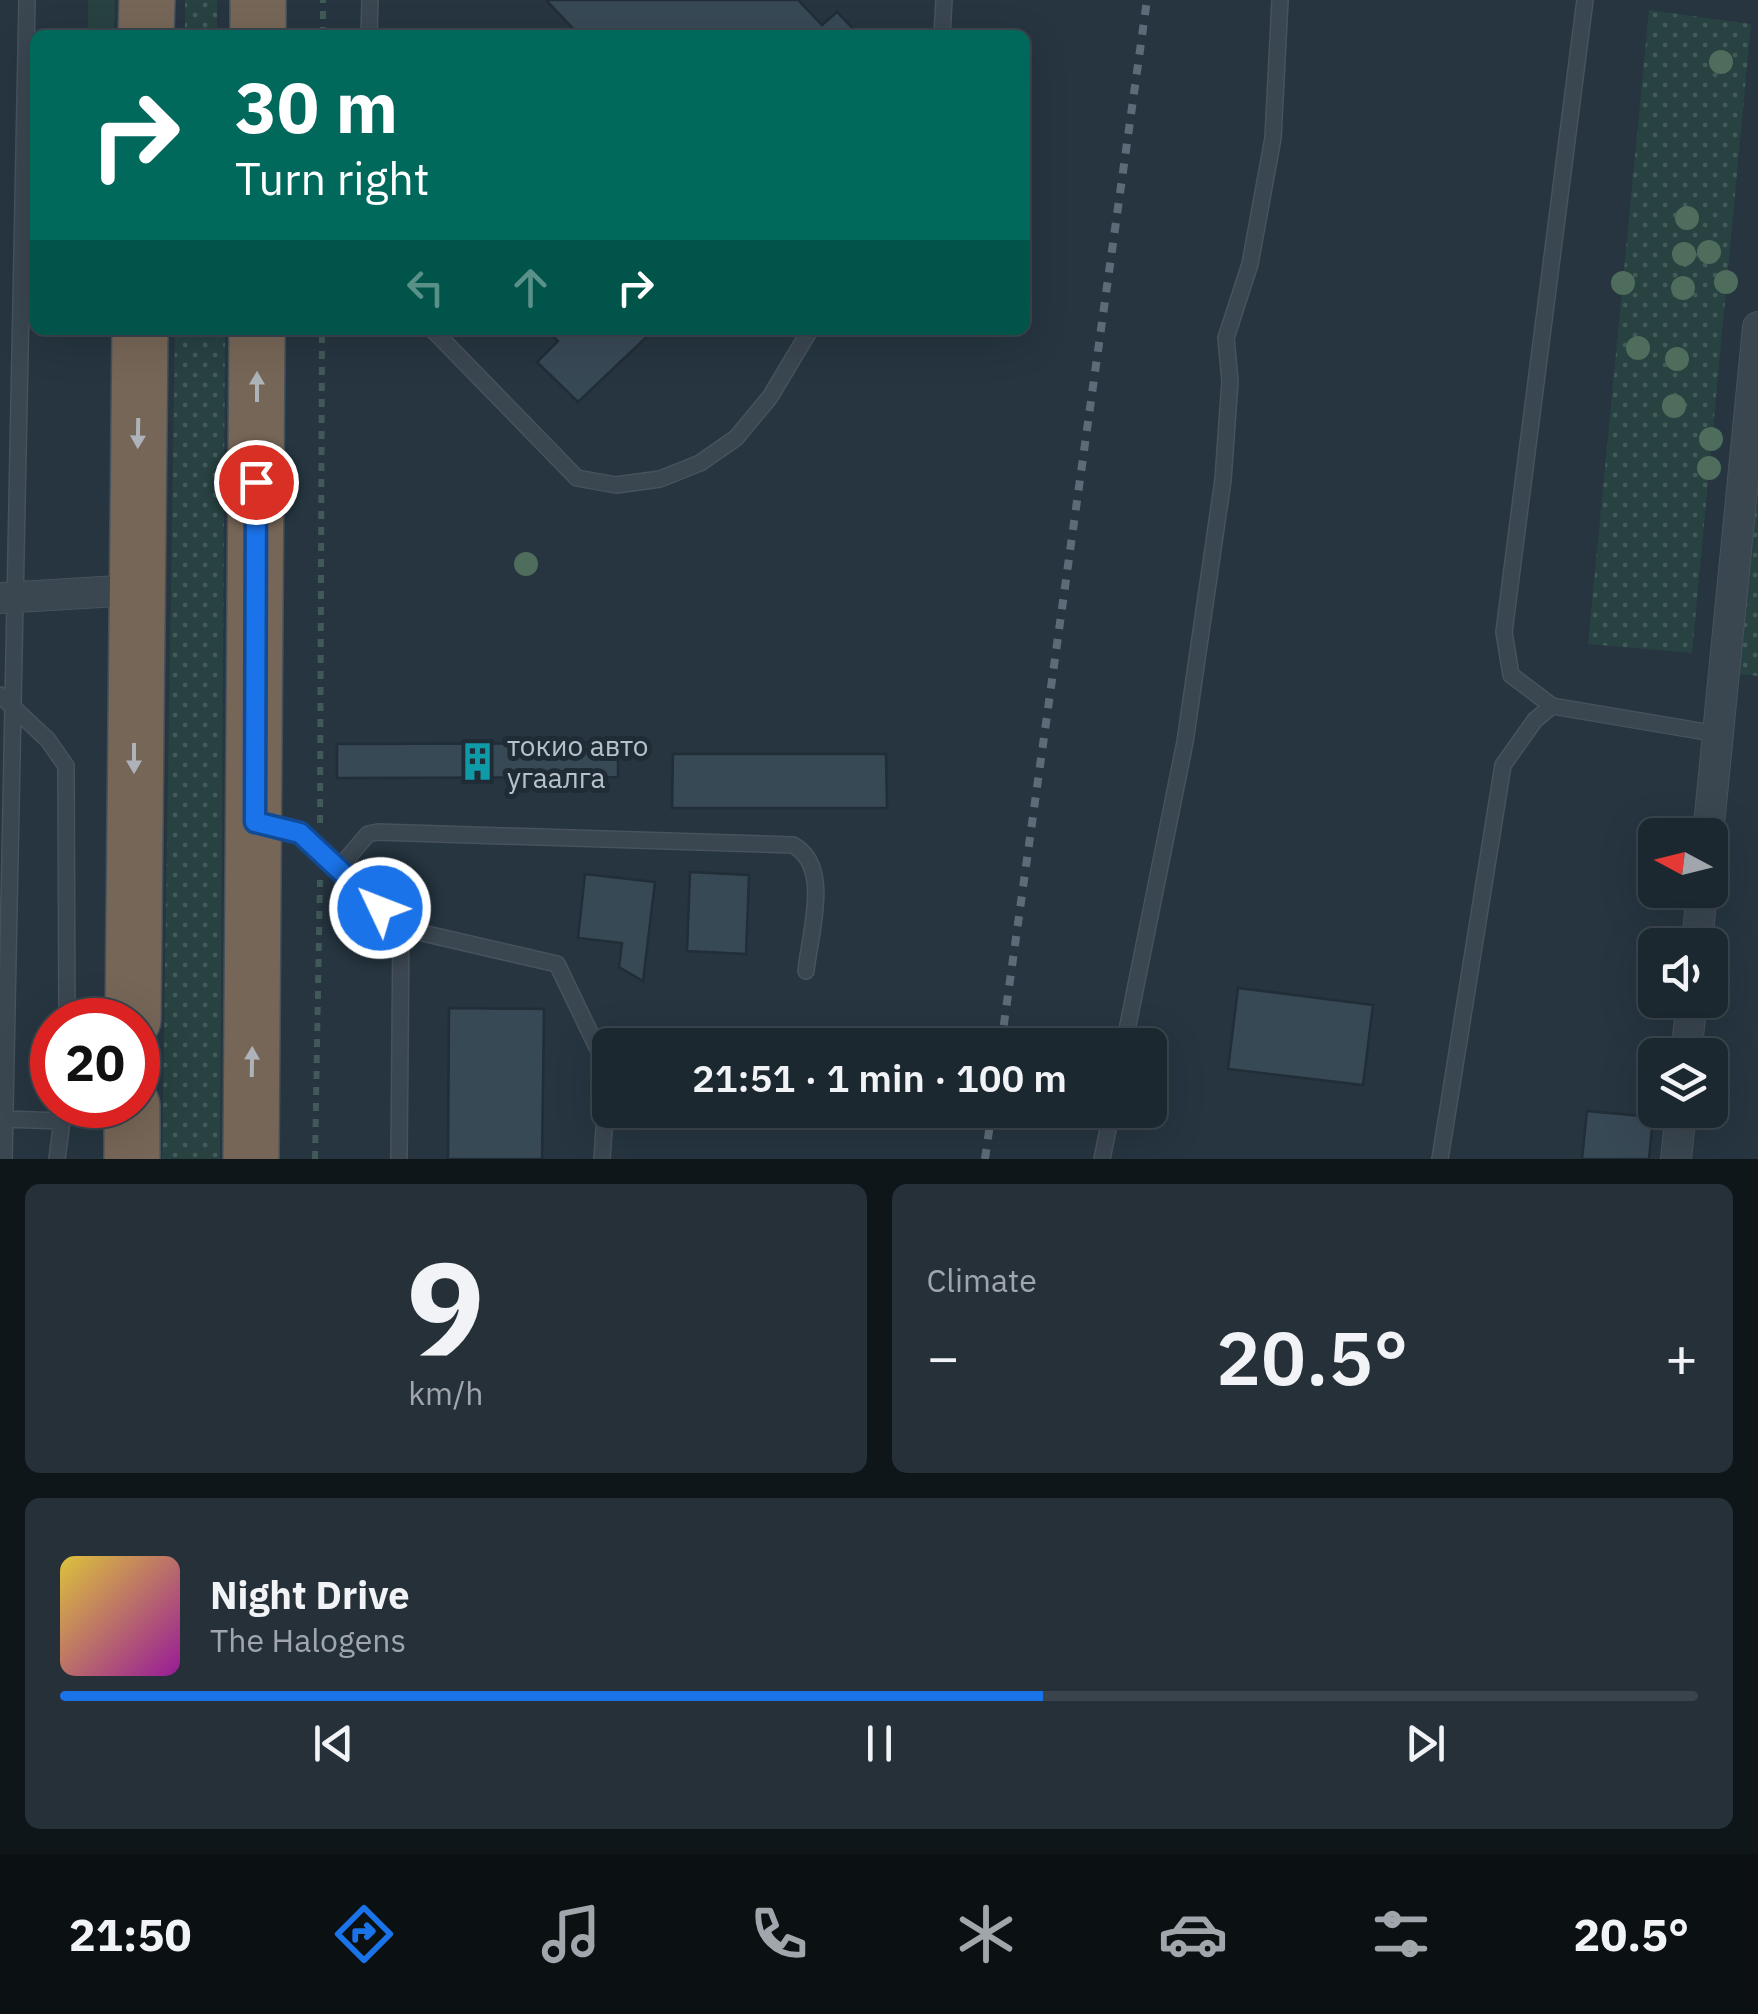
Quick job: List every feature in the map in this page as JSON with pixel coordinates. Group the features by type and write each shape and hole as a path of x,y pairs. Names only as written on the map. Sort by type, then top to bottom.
{"highway":[{"path":"146,30 147,0"},
{"path":"258,0 258,30"},
{"path":"132,998 140,335"},
{"path":"252,1159 257,335"},
{"path":"132,1128 132,1159"}],"street":[{"path":"1710,818 1758,327"},
{"path":"7,598 135,590"},
{"path":"1676,1159 1679,1128"}],"lane":[{"path":"4,1159 7,598 28,0"},
{"path":"369,30 370,0"},
{"path":"942,30 944,0"},
{"path":"1127,1028 1185,742 1222,480 1230,382 1226,338 1250,264 1272,138 1280,0"},
{"path":"1585,0 1504,632 1510,674 1552,706 1718,734"},
{"path":"438,335 577,478 616,485 674,474 700,463 736,438 770,397 807,335"},
{"path":"6,699 66,766 67,998"},
{"path":"1440,1159 1503,765 1534,720 1552,706"},
{"path":"255,822 300,833 401,928 556,964 608,1070 602,1159"},
{"path":"338,868 368,834 378,832 792,845 807,853 816,870 806,971"},
{"path":"400,1159 401,928"},
{"path":"5,1119 30,1116"},
{"path":"58,1159 61,1128"},
{"path":"1102,1159 1108,1128"}],"path":[{"path":"323,0 323,30"},
{"path":"316,1159 322,335"}],"green space":[{"path":"88,0 115,0 114,30 88,30"},
{"path":"185,0 217,0 217,30 185,30"},
{"path":"1649,10 1751,24 1692,653 1588,644"},
{"path":"175,335 224,335 220,1159 162,1159"},
{"path":"1758,479 1758,676 1739,674"}],"building":[{"path":"546,0 798,0 822,25 837,12 854,30 574,30"},
{"path":"552,335 649,335 578,402 537,362 558,341"},
{"name":"токио авто угаалга","path":"618,743 618,777 337,778 337,744"},
{"path":"673,754 886,754 887,808 672,808"},
{"path":"690,872 749,875 746,954 687,951"},
{"path":"585,874 655,882 643,981 619,967 622,943 578,938"},
{"path":"1238,988 1373,1005 1363,1085 1228,1069"},
{"path":"449,1008 544,1009 542,1159 448,1159"},
{"path":"1587,1111 1638,1116 1638,1128 1652,1128 1649,1159 1582,1159"}],"railway":[{"path":"1003,1028 1147,0"},
{"path":"985,1159 989,1128"}],"place":[{"name":"токио авто угаалга","path":"477,761"}],"route":[{"path":"256,482 255,822 300,833 380,908"}]}
